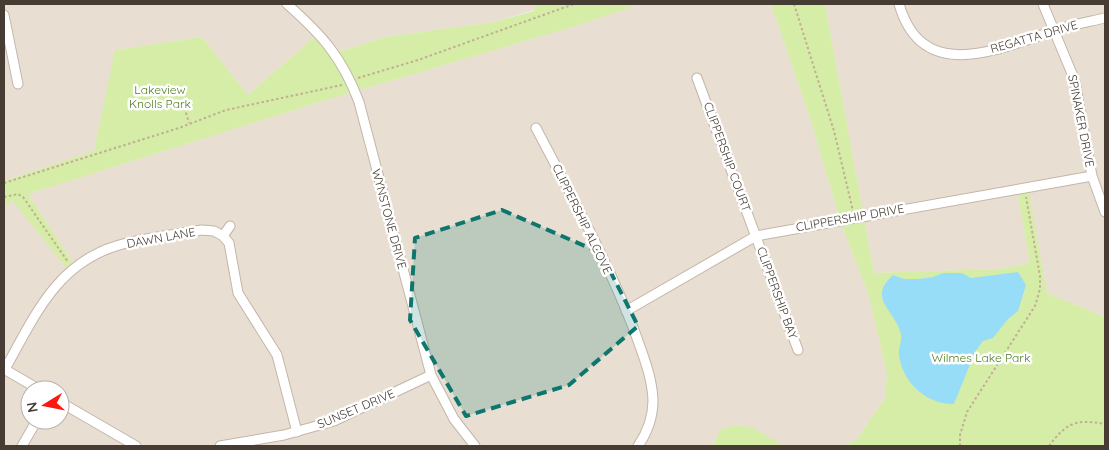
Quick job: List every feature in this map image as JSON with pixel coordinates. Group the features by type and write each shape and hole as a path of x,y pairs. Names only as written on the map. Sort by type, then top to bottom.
{"street":[{"name":"WYNSTONE DRIVE","path":"287,4 319,33 333,49 351,81 431,375 450,413 474,446"},
{"name":"REGATTA DRIVE","path":"899,4 903,19 912,34 925,46 952,55 1002,48 1053,31 1105,18"},
{"name":"SPINAKER DRIVE","path":"1043,4 1075,81 1092,176 1105,212"},
{"path":"4,15 18,84"},
{"name":"CLIPPERSHIP COURT","path":"697,78 756,236"},
{"name":"CLIPPERSHIP ALCOVE","path":"536,128 599,249 646,363 653,399 647,428 638,446"},
{"name":"CLIPPERSHIP DRIVE","path":"626,311 756,236 1092,176"},
{"path":"230,226 223,236 229,243 238,293 277,355 297,432"},
{"name":"DAWN LANE","path":"4,369 44,301 72,268 99,252 118,245 202,230 214,231 223,236"},
{"name":"CLIPPERSHIP BAY","path":"756,236 798,350"},
{"path":"4,369 23,380"},
{"name":"SUNSET DRIVE","path":"220,446 297,432 334,421 431,375"},
{"path":"70,408 136,446"},
{"path":"22,446 31,430"}],"path":[{"path":"358,78 427,57 574,4"},
{"path":"794,4 834,131 854,218"},
{"path":"4,183 236,108 342,84"},
{"path":"179,100 183,103 189,123"},
{"path":"960,446 960,435 967,412 1035,306 1040,288 1040,276 1024,188"},
{"path":"4,197 18,194 23,197 72,268"},
{"path":"1049,446 1061,430 1074,424 1090,422 1105,424"}],"highlighted area":[{"path":"502,210 601,253 638,326 569,385 466,416 410,320 415,238"}],"shaded area":[{"path":"4,4 535,4 534,10 494,22 385,37 335,53 319,33 248,95 202,37 116,50 94,151 4,181"},
{"path":"640,4 771,4 811,121 840,220 869,296 887,374 885,398 858,438 845,446 784,446 775,442 720,430 713,446 4,446 4,209 12,200 75,266 28,194 326,100 579,25"},
{"path":"825,4 1105,4 1105,317 1047,293 1027,187 1017,189 1030,263 999,269 874,273"}],"green space":[{"name":"Lakeview Knolls Park","path":"535,4 640,4 579,25 326,100 28,194 75,266 69,271 12,200 4,209 4,181 94,151 115,50 202,37 248,95 319,33 335,53 385,37 494,22 534,11"},
{"name":"Wilmes Lake Park","path":"771,4 825,4 874,273 999,269 1030,263 1017,189 1028,187 1047,293 1105,317 1105,446 845,446 858,438 885,398 887,374 869,296 840,220 811,121"},
{"path":"736,425 753,428 784,446 713,446 720,430"}],"water":[{"path":"1018,272 1026,285 1018,311 1008,319 993,338 983,341 975,352 954,404 934,401 918,390 911,383 901,365 899,352 901,335 894,318 882,298 885,283 893,275 904,279 918,279 933,277 943,273 962,273 971,278"}]}
